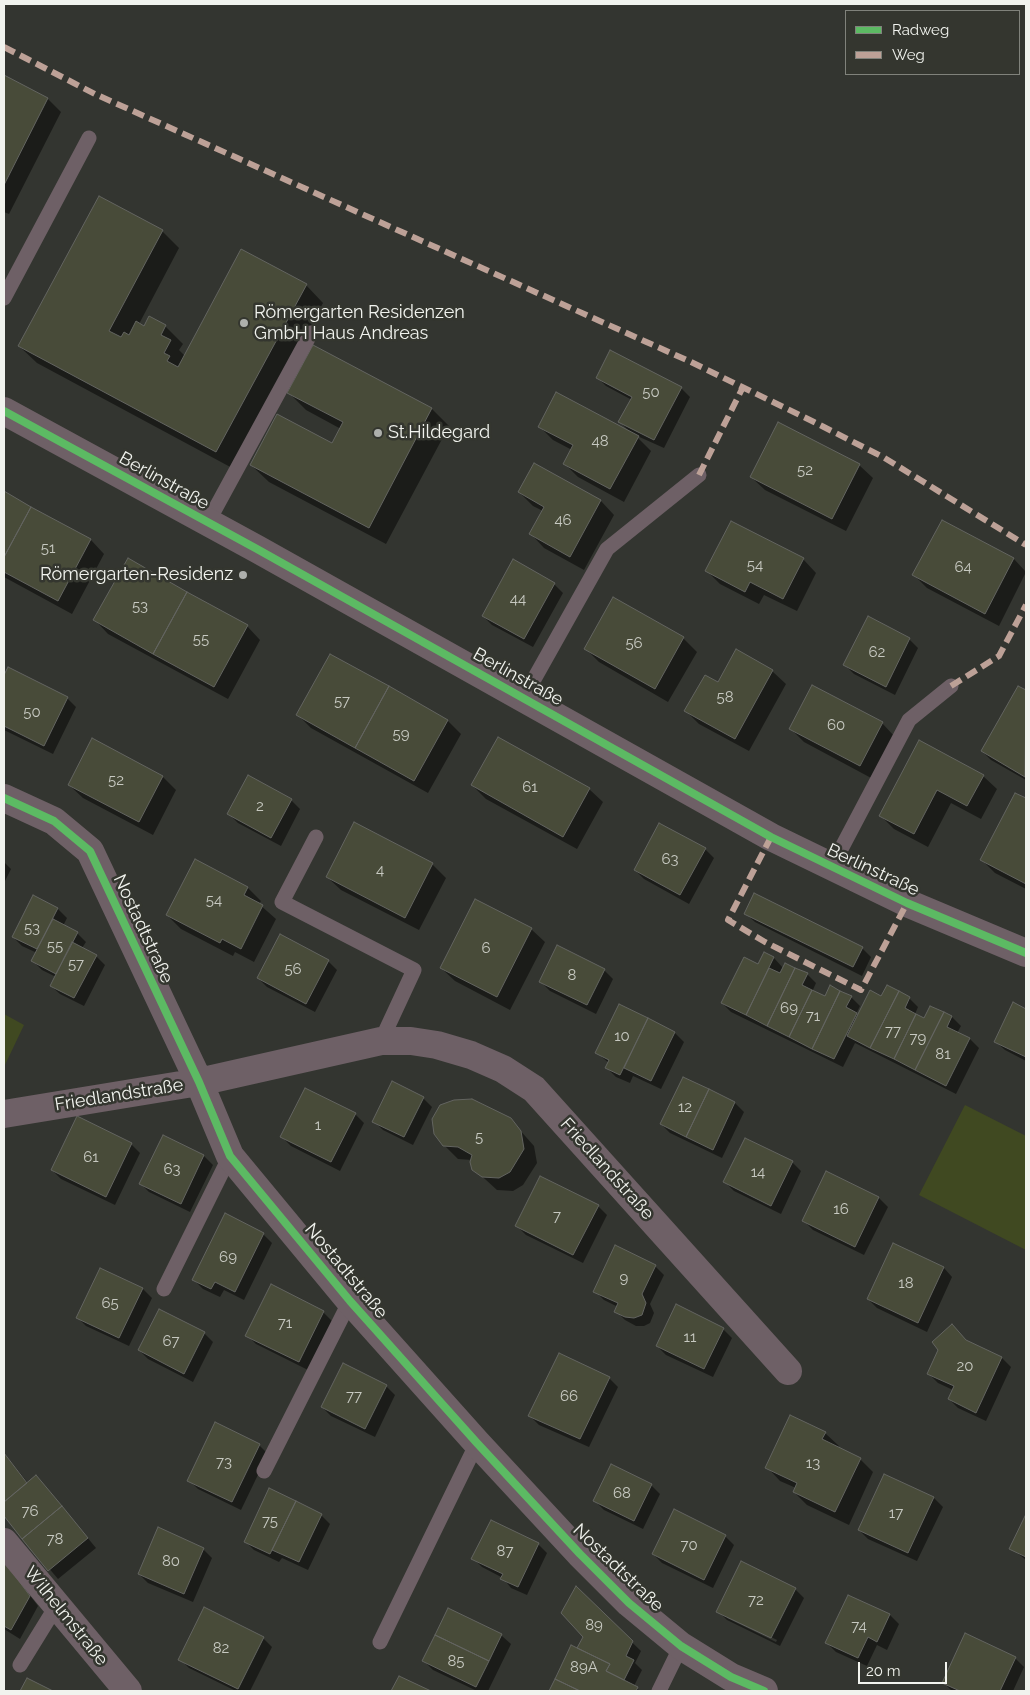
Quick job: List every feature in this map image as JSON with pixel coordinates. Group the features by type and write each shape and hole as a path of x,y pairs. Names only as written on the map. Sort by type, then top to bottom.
{"street":[{"name":"Berlinstraße","path":"4,411 524,697 771,837 906,903 1026,953"},
{"name":"Nostadtstraße","path":"4,798 54,821 90,851 199,1082 230,1156 350,1301 477,1443 580,1554 629,1602 681,1646 731,1677 764,1691"},
{"name":"Friedlandstraße","path":"4,1114 199,1082 381,1041 411,1041 437,1045 471,1055 503,1069 534,1089 788,1370"},
{"name":"Wilhelmstraße","path":"4,1542 128,1691"}],"lane":[{"path":"4,298 89,138"},
{"path":"208,522 311,333"},
{"name":"Berlinstraße","path":"524,697 607,549 699,475"},
{"name":"Berlinstraße","path":"831,868 909,720 950,686"},
{"path":"316,837 282,902 414,970 381,1041"},
{"path":"164,1288 230,1156"},
{"name":"Nostadtstraße","path":"264,1471 350,1301"},
{"path":"380,1642 477,1443"},
{"path":"20,1665 57,1605"},
{"path":"658,1691 681,1646"}],"green space":[{"path":"4,1014 24,1025 4,1067"},
{"path":"965,1105 1026,1136 1026,1250 919,1195"}],"building":[{"path":"4,75 48,98 4,185"},
{"name":"Römergarten Residenzen GmbH Haus Andreas","path":"99,196 163,230 109,331 121,337 124,332 129,335 136,321 144,326 149,316 166,325 161,335 171,340 164,353 170,356 167,361 178,367 241,249 307,284 216,452 18,346"},
{"name":"St.Hildegard","path":"313,345 432,408 369,528 250,465 277,414 332,443 343,422 287,393"},
{"path":"610,350 682,387 654,440 618,422 632,397 596,378"},
{"path":"556,392 639,436 610,489 563,464 573,445 538,427"},
{"path":"778,422 860,464 832,519 750,477"},
{"path":"534,463 601,500 570,557 529,534 544,507 518,492"},
{"path":"4,491 31,507 4,557"},
{"path":"31,507 91,539 58,601 4,572 4,557"},
{"path":"942,520 1014,558 985,614 912,575"},
{"path":"731,521 804,558 783,599 750,582 745,592 705,571"},
{"path":"128,558 187,592 153,654 93,620"},
{"path":"513,559 555,583 524,639 482,616"},
{"path":"187,592 248,625 214,687 153,654"},
{"path":"613,597 684,637 655,689 584,649"},
{"path":"868,616 910,638 886,687 843,665"},
{"path":"736,649 773,670 735,739 684,711 705,675 718,682"},
{"path":"330,654 389,686 355,748 296,715"},
{"path":"8,667 68,697 44,746 4,726 4,675"},
{"path":"812,685 883,722 860,766 789,729"},
{"path":"389,686 448,720 414,781 355,748"},
{"path":"1018,686 1026,690 1025,777 981,751"},
{"path":"498,737 590,788 563,837 471,785"},
{"path":"92,738 163,776 139,822 68,785"},
{"path":"919,740 984,775 967,806 937,790 914,834 879,816"},
{"path":"248,775 292,799 271,838 227,814"},
{"path":"1015,793 1026,798 1026,884 980,860"},
{"path":"354,822 433,863 405,918 326,877"},
{"path":"659,823 706,848 680,895 634,870"},
{"path":"195,859 248,887 244,895 263,905 241,949 222,939 220,943 166,915"},
{"path":"754,893 863,947 853,967 744,914"},
{"path":"33,895 58,908 37,949 12,937"},
{"path":"475,899 532,928 497,997 440,968"},
{"path":"53,919 78,932 56,974 31,961"},
{"path":"280,934 329,960 306,1004 257,978"},
{"path":"72,942 97,955 74,998 50,986"},
{"path":"557,945 605,969 587,1005 539,982"},
{"path":"764,952 774,957 746,1015 721,1003 744,957 758,964"},
{"path":"785,963 795,968 767,1026 746,1015 769,968 780,973"},
{"path":"795,968 808,973 802,985 812,990 789,1037 767,1026"},
{"path":"830,985 840,991 812,1049 789,1037 812,990 825,996"},
{"path":"887,985 899,991 870,1048 847,1036 870,990 881,996"},
{"path":"840,991 852,996 846,1007 857,1013 834,1059 812,1049"},
{"path":"899,991 910,997 905,1008 916,1014 894,1059 870,1048"},
{"path":"1013,1002 1026,1009 1026,1057 994,1042"},
{"path":"619,1004 648,1018 620,1075 605,1068 609,1060 595,1053"},
{"path":"930,1006 944,1012 915,1070 894,1059 916,1014 924,1018"},
{"path":"944,1012 952,1016 947,1027 970,1038 946,1086 915,1070"},
{"path":"648,1018 675,1032 651,1081 624,1068"},
{"path":"683,1077 709,1089 686,1137 660,1124"},
{"path":"392,1081 424,1097 404,1137 372,1122"},
{"path":"305,1088 356,1113 331,1162 280,1137"},
{"path":"709,1089 735,1102 713,1150 686,1137"},
{"path":"472,1099 511,1118 521,1131 524,1149 510,1172 499,1178 482,1177 472,1170 470,1162 472,1155 458,1147 443,1146 434,1134 432,1119 440,1105 454,1100"},
{"path":"77,1116 132,1143 106,1197 51,1170"},
{"path":"163,1135 204,1155 181,1204 139,1184"},
{"path":"745,1138 793,1161 771,1206 723,1182"},
{"path":"826,1171 879,1197 855,1247 802,1221"},
{"path":"540,1176 599,1205 573,1255 515,1226"},
{"path":"225,1213 264,1233 235,1292 215,1282 211,1289 192,1280"},
{"path":"893,1243 944,1267 918,1323 867,1299"},
{"path":"615,1245 656,1265 642,1294 646,1303 642,1315 634,1318 625,1317 614,1312 618,1303 593,1292"},
{"path":"100,1268 143,1288 119,1338 76,1318"},
{"path":"271,1284 324,1311 299,1362 245,1336"},
{"path":"676,1304 724,1328 704,1369 656,1346"},
{"path":"159,1309 205,1332 184,1374 138,1350"},
{"path":"952,1324 966,1340 1002,1357 976,1413 948,1399 954,1386 927,1374 938,1350 932,1342"},
{"path":"559,1353 610,1377 580,1439 528,1416"},
{"path":"343,1363 387,1385 365,1429 321,1407"},
{"path":"790,1415 826,1432 822,1439 861,1458 835,1512 793,1492 797,1483 765,1468"},
{"path":"215,1422 260,1444 232,1502 187,1481"},
{"path":"4,1453 27,1483 4,1502"},
{"path":"611,1464 652,1484 634,1521 593,1501"},
{"path":"884,1474 934,1497 908,1553 858,1530"},
{"path":"36,1475 62,1506 22,1539 4,1516 4,1502"},
{"path":"269,1488 296,1501 270,1554 244,1542"},
{"path":"296,1501 322,1514 299,1562 272,1550"},
{"path":"62,1506 88,1538 48,1571 22,1539"},
{"path":"674,1509 726,1535 704,1580 652,1554"},
{"path":"1026,1514 1026,1557 1009,1549"},
{"path":"491,1520 539,1543 518,1587 500,1579 503,1574 471,1559"},
{"path":"158,1527 204,1548 184,1594 138,1574"},
{"path":"4,1561 30,1596 11,1630 4,1626"},
{"path":"741,1561 796,1588 771,1638 716,1612"},
{"path":"576,1586 633,1641 626,1656 634,1660 624,1680 606,1671 610,1664 577,1648 583,1637 561,1613"},
{"path":"848,1595 890,1614 877,1642 868,1637 858,1658 825,1643"},
{"path":"204,1607 264,1637 238,1689 178,1660"},
{"path":"448,1608 502,1634 489,1661 435,1635"},
{"path":"965,1633 1016,1657 1000,1691 960,1691 942,1683"},
{"path":"435,1635 489,1661 476,1687 422,1661"},
{"path":"571,1645 610,1664 606,1671 638,1687 636,1691 580,1691 555,1679"},
{"path":"399,1676 431,1691 391,1691"},
{"path":"27,1678 53,1691 20,1691"},
{"path":"555,1679 580,1691 549,1691"}],"marked path":[{"path":"4,47 95,94 691,362 883,457 1026,545"},
{"path":"699,475 743,387"},
{"path":"951,686 999,656 1026,605"},
{"path":"771,837 728,920 765,942 861,990 907,903"}],"cycle path":[{"path":"4,411 257,549 771,837 907,903 1026,953"},
{"path":"4,798 54,821 90,851 199,1082 230,1156 350,1301 477,1443 580,1554 629,1603 681,1646 731,1677 764,1691"}],"place":[{"name":"Römergarten Residenzen GmbH Haus Andreas","path":"244,323"},
{"name":"St.Hildegard","path":"378,433"},
{"name":"Römergarten-Residenz","path":"243,575"}]}
